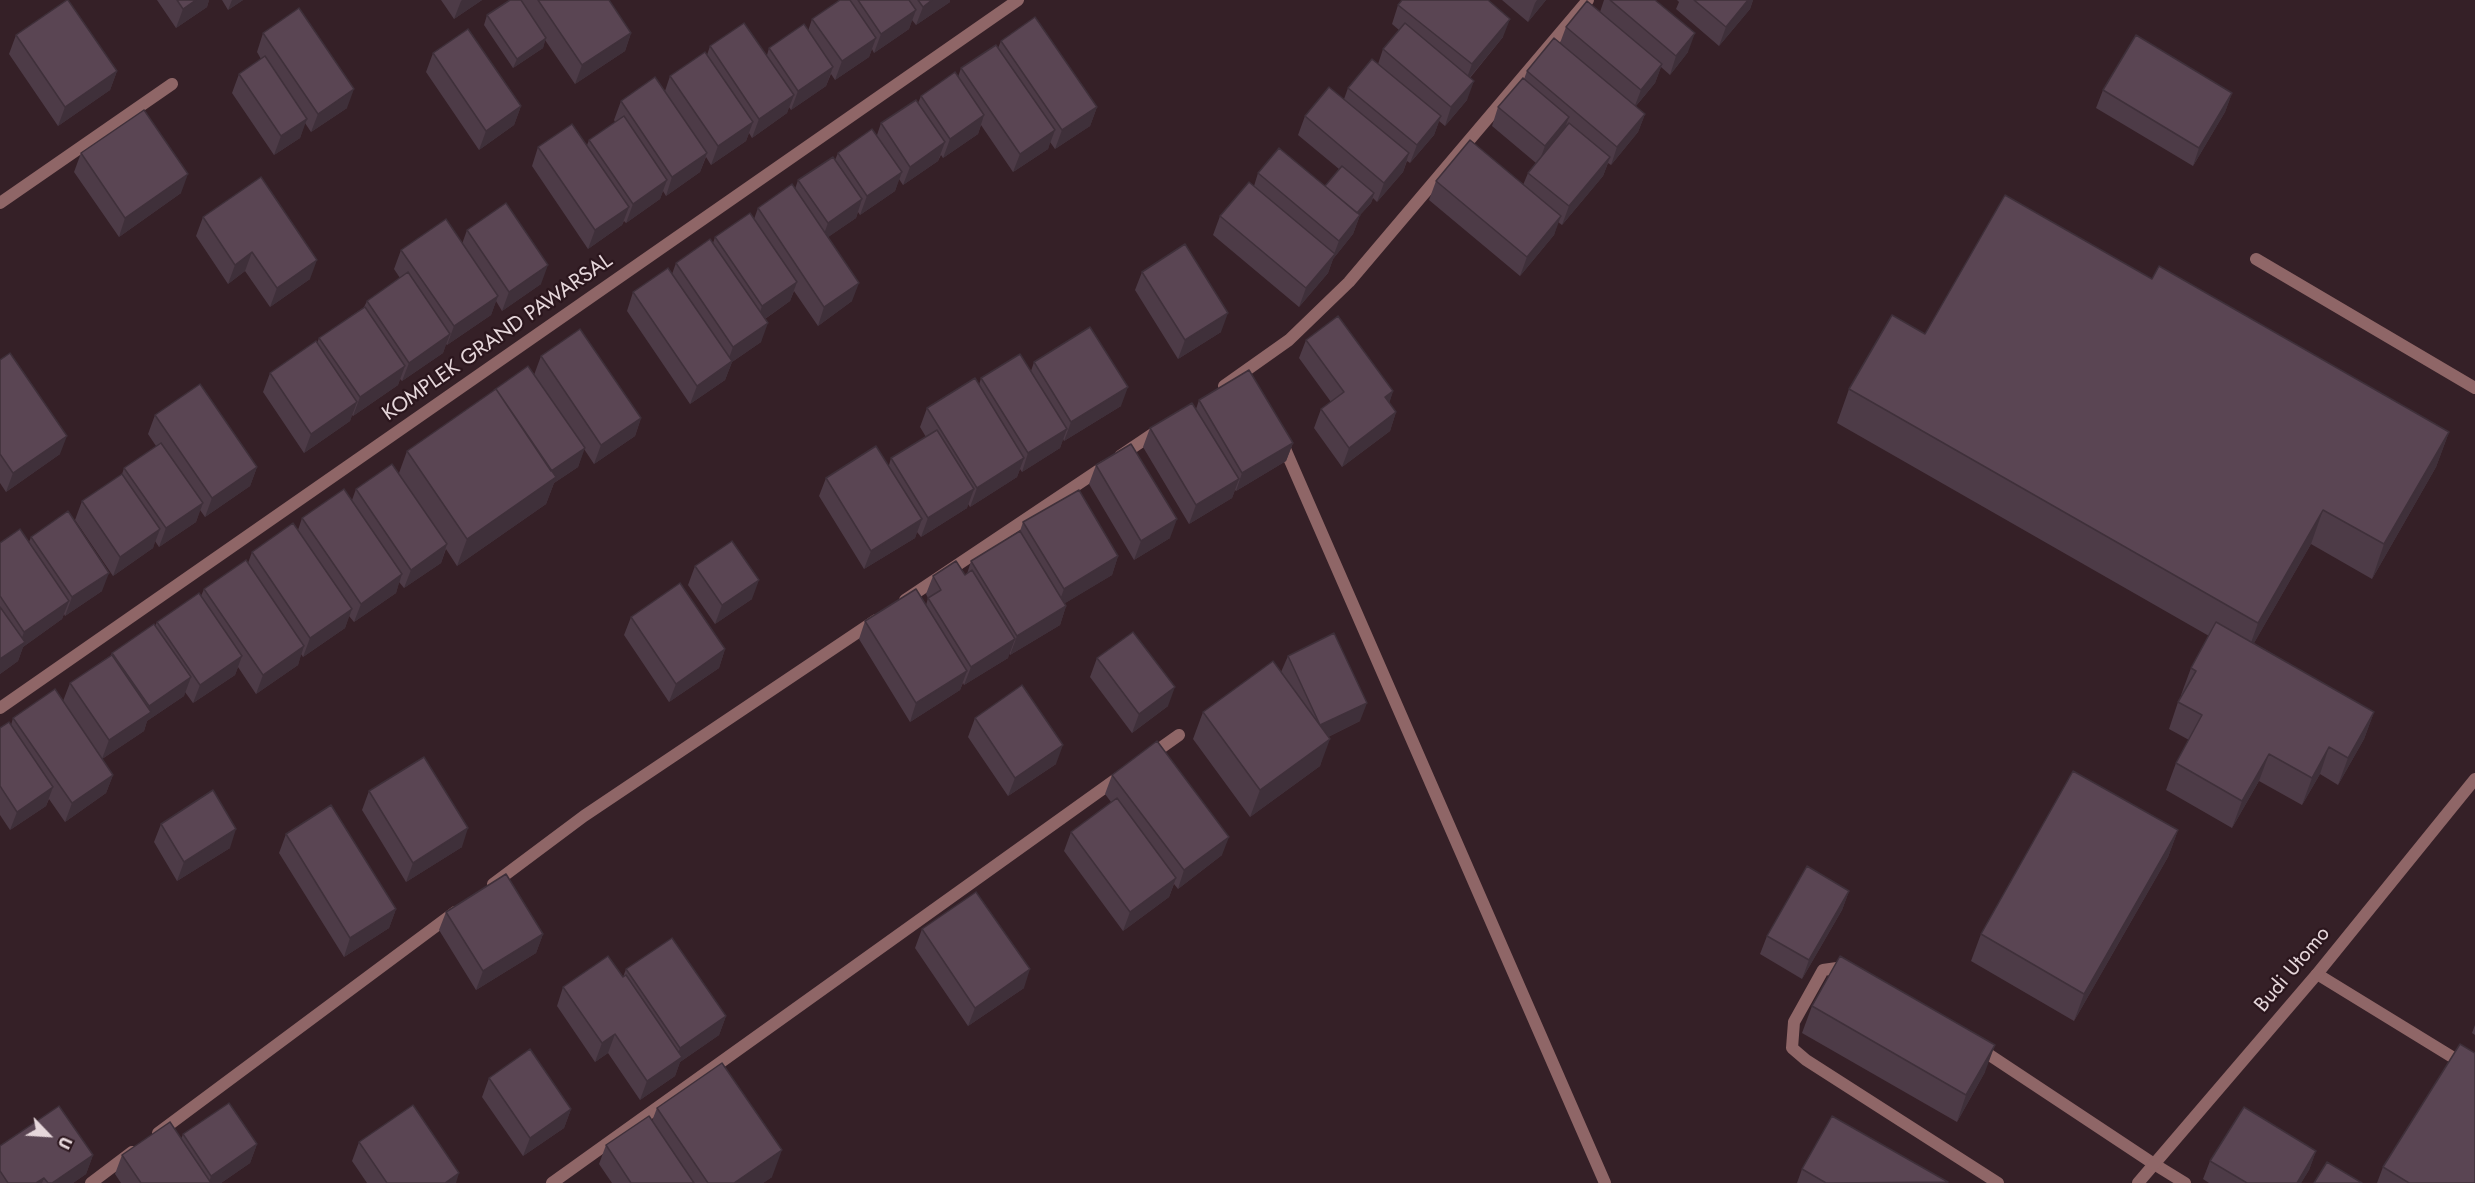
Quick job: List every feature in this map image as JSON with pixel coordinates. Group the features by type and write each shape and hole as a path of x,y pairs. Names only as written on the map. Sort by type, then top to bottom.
{"street":[{"name":"KOMPLEK GRAND PAWARSAL","path":"0,708 1018,0"},
{"path":"1212,394 1252,374 1349,282 1588,0"},
{"path":"0,203 172,84"},
{"path":"2256,259 2475,388"},
{"path":"91,1183 584,816 1173,421"},
{"path":"1278,433 1605,1183"},
{"path":"552,1183 1179,735"},
{"name":"Budi Utomo","path":"2138,1183 2317,974 2475,779"},
{"path":"1863,975 1844,967 1823,970 1794,1022 1792,1048 1806,1060 1998,1183"},
{"path":"2317,974 2475,1071"},
{"path":"1970,1043 2185,1183"}],"building":[{"path":"67,0 117,71 65,107 16,35"},
{"path":"177,0 196,0 183,9"},
{"path":"510,0 521,0 546,38 517,59 487,15"},
{"path":"538,0 609,0 631,33 582,65"},
{"path":"840,0 850,0 876,38 842,61 812,19"},
{"path":"858,0 909,0 916,10 881,34"},
{"path":"918,0 932,0 923,7"},
{"path":"1402,0 1488,0 1510,19 1472,64 1398,5"},
{"path":"1610,0 1655,0 1695,33 1676,56"},
{"path":"1694,0 1748,0 1726,27"},
{"path":"1587,1 1662,64 1641,90 1566,27"},
{"path":"299,8 354,89 318,114 263,33"},
{"path":"1035,17 1097,107 1062,130 1001,41"},
{"path":"744,23 794,95 759,119 710,46"},
{"path":"1405,23 1474,81 1451,107 1383,49"},
{"path":"804,24 833,67 798,91 769,48"},
{"path":"468,29 521,106 486,131 433,53"},
{"path":"2136,35 2232,93 2199,148 2103,90"},
{"path":"1554,38 1645,114 1617,147 1527,71"},
{"path":"996,45 1055,130 1020,154 961,68"},
{"path":"705,52 753,122 718,146 670,76"},
{"path":"265,56 307,119 281,136 239,74"},
{"path":"1372,59 1441,116 1417,145 1348,88"},
{"path":"955,72 984,115 950,139 921,96"},
{"path":"655,77 707,153 672,177 621,101"},
{"path":"1523,78 1569,117 1545,146 1498,107"},
{"path":"1329,87 1409,153 1384,183 1305,116"},
{"path":"916,100 945,142 910,167 881,123"},
{"path":"144,110 188,174 125,218 81,153"},
{"path":"624,116 667,180 633,204 589,140"},
{"path":"1569,123 1610,157 1569,206 1528,173"},
{"path":"572,124 629,207 595,230 538,147"},
{"path":"872,129 902,172 867,196 838,153"},
{"path":"1470,140 1561,216 1527,257 1436,181"},
{"path":"1279,148 1360,215 1339,241 1258,173"},
{"path":"833,157 862,199 828,223 798,180"},
{"path":"1342,166 1374,193 1357,213 1325,186"},
{"path":"261,177 317,260 277,288 252,252 235,265 203,217"},
{"path":"1249,182 1335,254 1306,288 1220,216"},
{"path":"792,184 859,283 824,307 758,208"},
{"path":"2005,195 2152,279 2159,266 2449,432 2384,544 2323,510 2258,623 1849,389 1892,315 1925,334"},
{"path":"506,203 548,265 509,292 467,230"},
{"path":"750,213 797,282 762,306 715,237"},
{"path":"446,219 498,296 454,326 401,250"},
{"path":"710,239 768,323 733,347 676,263"},
{"path":"1185,244 1228,313 1185,340 1142,272"},
{"path":"668,268 732,361 697,386 633,292"},
{"path":"408,272 450,334 409,363 367,301"},
{"path":"365,307 405,366 360,397 319,338"},
{"path":"1338,316 1393,391 1385,397 1396,412 1349,448 1321,409 1344,392 1306,340"},
{"path":"1090,327 1128,387 1071,422 1034,362"},
{"path":"580,329 641,418 601,445 541,356"},
{"path":"316,341 357,402 311,434 270,373"},
{"path":"10,353 67,436 13,473 0,454 0,360"},
{"path":"1020,354 1067,429 1028,453 981,378"},
{"path":"528,366 585,448 551,471 496,389 494,390"},
{"path":"1249,370 1293,443 1242,473 1199,400"},
{"path":"975,378 1024,458 977,488 927,408"},
{"path":"200,384 257,467 212,498 155,415"},
{"path":"496,389 556,477 467,539 407,451"},
{"path":"1192,403 1239,479 1196,505 1150,428"},
{"path":"937,430 974,489 928,518 891,458"},
{"path":"161,443 203,503 166,528 124,468"},
{"path":"1131,444 1177,519 1141,541 1096,465"},
{"path":"876,446 922,519 871,551 826,478"},
{"path":"392,464 447,544 411,570 356,489"},
{"path":"122,474 160,529 120,557 82,501"},
{"path":"344,489 402,574 361,604 302,518"},
{"path":"1079,490 1118,556 1064,589 1023,522"},
{"path":"68,511 109,573 72,597 31,537"},
{"path":"293,523 352,609 310,638 252,552"},
{"path":"20,529 69,601 24,632 0,596 0,543"},
{"path":"1020,531 1066,606 1017,636 971,561"},
{"path":"732,541 759,580 722,605 695,566"},
{"path":"246,560 304,646 263,675 204,589"},
{"path":"956,561 965,575 972,570 1015,639 971,667 928,598 941,590 933,576"},
{"path":"680,583 725,649 676,684 631,617"},
{"path":"916,589 967,671 916,703 865,621"},
{"path":"199,593 242,656 200,685 157,622"},
{"path":"0,607 25,642 0,659"},
{"path":"2216,622 2374,712 2348,758 2329,747 2312,778 2269,754 2242,801 2176,763 2202,715 2178,702 2196,671 2191,668"},
{"path":"154,624 191,677 149,706 112,653"},
{"path":"1133,632 1175,687 1139,714 1097,658"},
{"path":"1334,633 1367,703 1320,725 1288,656"},
{"path":"112,655 151,712 109,740 70,683"},
{"path":"1273,661 1330,739 1260,790 1203,712"},
{"path":"1022,685 1063,745 1015,778 975,718"},
{"path":"55,689 113,775 72,803 13,718"},
{"path":"9,722 53,787 17,812 0,786 0,728"},
{"path":"1157,741 1229,837 1184,870 1112,775"},
{"path":"424,757 468,828 413,863 369,791"},
{"path":"2073,771 2178,830 2084,994 1981,934"},
{"path":"213,790 236,829 184,862 161,824"},
{"path":"1117,798 1176,878 1130,912 1071,832"},
{"path":"331,805 396,909 350,938 286,834"},
{"path":"1807,866 1849,891 1809,960 1767,936"},
{"path":"506,874 543,934 483,971 446,912"},
{"path":"976,892 1030,969 975,1008 922,929"},
{"path":"672,938 726,1016 680,1048 626,969"},
{"path":"608,956 623,977 626,975 682,1057 647,1081 615,1034 602,1043 563,987"},
{"path":"1840,956 1995,1045 1966,1095 1812,1006"},
{"path":"2460,1044 2475,1053 2475,1183 2409,1183 2383,1167"},
{"path":"530,1049 571,1109 530,1138 489,1078"},
{"path":"722,1063 782,1150 734,1183 708,1183 657,1108"},
{"path":"229,1103 257,1144 211,1176 183,1134"},
{"path":"413,1105 459,1173 445,1183 387,1183 359,1142"},
{"path":"59,1106 93,1155 52,1183 48,1183 44,1178 36,1183 8,1183 0,1171 0,1146"},
{"path":"2244,1107 2316,1151 2297,1183 2247,1183 2210,1161"},
{"path":"649,1116 694,1183 631,1183 606,1145"},
{"path":"1832,1116 1948,1182 1826,1183 1802,1169"},
{"path":"170,1122 211,1183 141,1183 122,1155"},
{"path":"2327,1162 2362,1183 2314,1183"}]}
